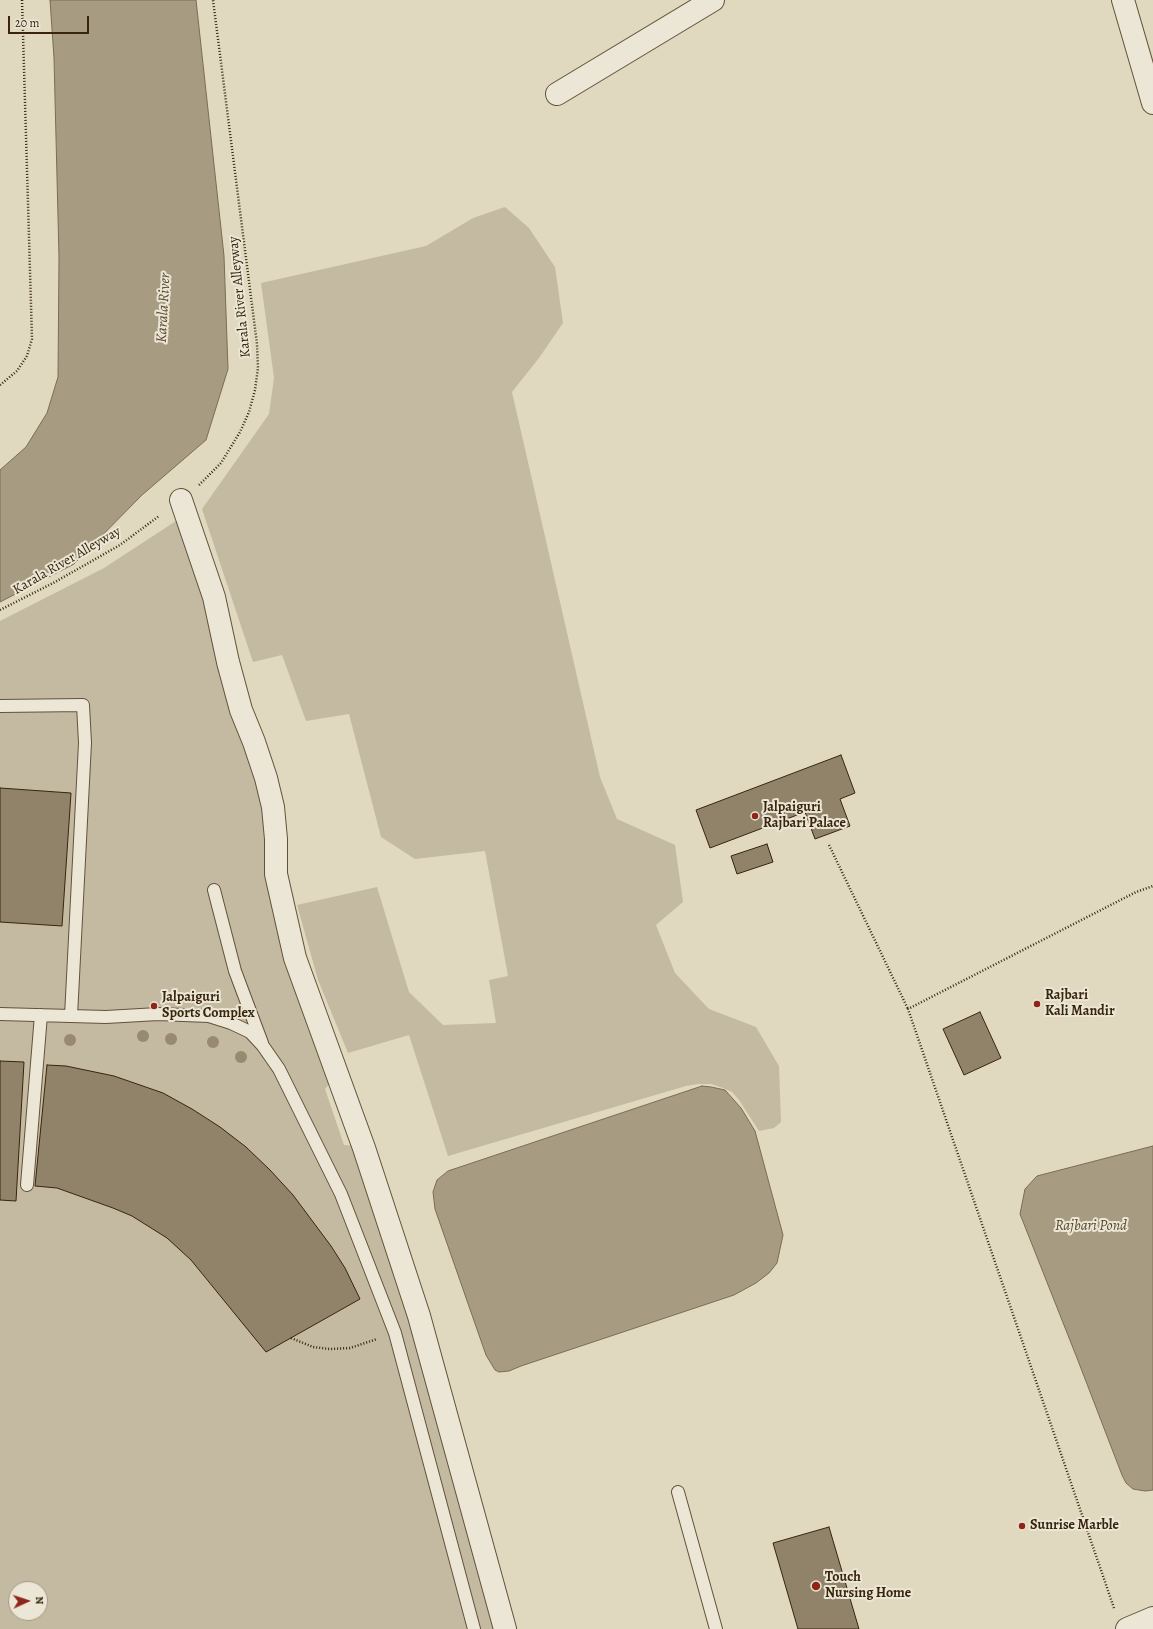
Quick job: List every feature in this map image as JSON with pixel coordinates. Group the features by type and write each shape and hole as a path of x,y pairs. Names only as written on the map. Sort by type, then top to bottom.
{"street":[{"path":"557,94 713,0"},
{"path":"1123,0 1152,94"},
{"path":"181,500 214,597 228,662 241,710 266,778 273,807 276,839 276,874 295,958 364,1148 419,1316 505,1629"},
{"path":"1122,1622 1153,1618"}],"lane":[{"path":"0,706 83,705 85,743 71,1016"},
{"path":"214,890 235,970 263,1046"},
{"path":"0,1014 106,1017 158,1014 209,1016 231,1023 250,1032 263,1046 279,1069 341,1194 394,1333 474,1629"},
{"path":"27,1185 41,1015"},
{"path":"678,1492 716,1629"}],"path":[{"path":"0,385 17,371 26,356 32,339 22,0"},
{"name":"Karala River Alleyway","path":"0,610 55,582 120,545 181,500 206,479 221,463 232,446 249,412 255,390 258,368 257,344 212,0"},
{"path":"829,846 908,1009 1122,1622"},
{"path":"908,1009 1136,892 1153,886"},
{"path":"291,1338 312,1347 330,1349 350,1348 394,1333"}],"shaded area":[{"path":"505,207 529,228 555,267 563,323 539,358 512,392 600,777 617,819 675,845 683,902 656,925 675,973 709,1009 756,1027 779,1066 781,1122 774,1128 759,1131 739,1100 732,1092 711,1084 698,1084 686,1086 448,1156 409,1035 348,1053 318,980 297,905 377,887 409,992 443,1025 496,1023 489,980 508,976 485,851 415,859 381,837 349,714 306,721 282,655 253,662 202,509 269,414 274,378 261,283 426,246 473,218"},
{"name":"Jalpaiguri Sports Complex","path":"182,517 258,776 332,1081 325,1089 344,1145 355,1146 397,1260 498,1629 0,1629 0,621 104,568"}],"water":[{"name":"Karala River","path":"50,0 196,0 224,256 228,369 206,440 142,495 74,564 0,602 0,470 26,447 47,413 58,377 59,257 54,58"},
{"path":"702,1086 725,1090 741,1108 755,1131 783,1235 777,1263 769,1273 756,1283 734,1295 509,1371 499,1372 495,1370 486,1355 435,1209 433,1192 437,1180 448,1171"},
{"name":"Rajbari Pond","path":"1153,1146 1153,1490 1145,1491 1133,1489 1126,1483 1122,1475 1020,1214 1025,1189 1037,1176"}],"building":[{"path":"841,755 855,793 840,799 850,826 815,839 805,812 710,848 696,810"},
{"path":"0,788 71,793 62,926 0,922"},
{"path":"767,844 773,862 737,874 731,856"},
{"path":"980,1012 1001,1058 964,1075 943,1029"},
{"path":"0,1061 24,1062 16,1201 0,1200"},
{"path":"47,1065 66,1066 114,1076 163,1093 220,1127 246,1147 293,1195 331,1246 345,1268 360,1299 266,1352 191,1260 167,1238 132,1216 113,1208 57,1188 35,1186"},
{"name":"Touch Nursing Home","path":"829,1527 859,1629 798,1629 773,1543"}],"place":[{"name":"Jalpaiguri Rajbari Palace","path":"755,816"},
{"name":"Rajbari Kali Mandir","path":"1037,1004"},
{"name":"Jalpaiguri Sports Complex","path":"154,1006"},
{"name":"Sunrise Marble","path":"1022,1526"},
{"name":"Touch Nursing Home","path":"816,1586"}]}
